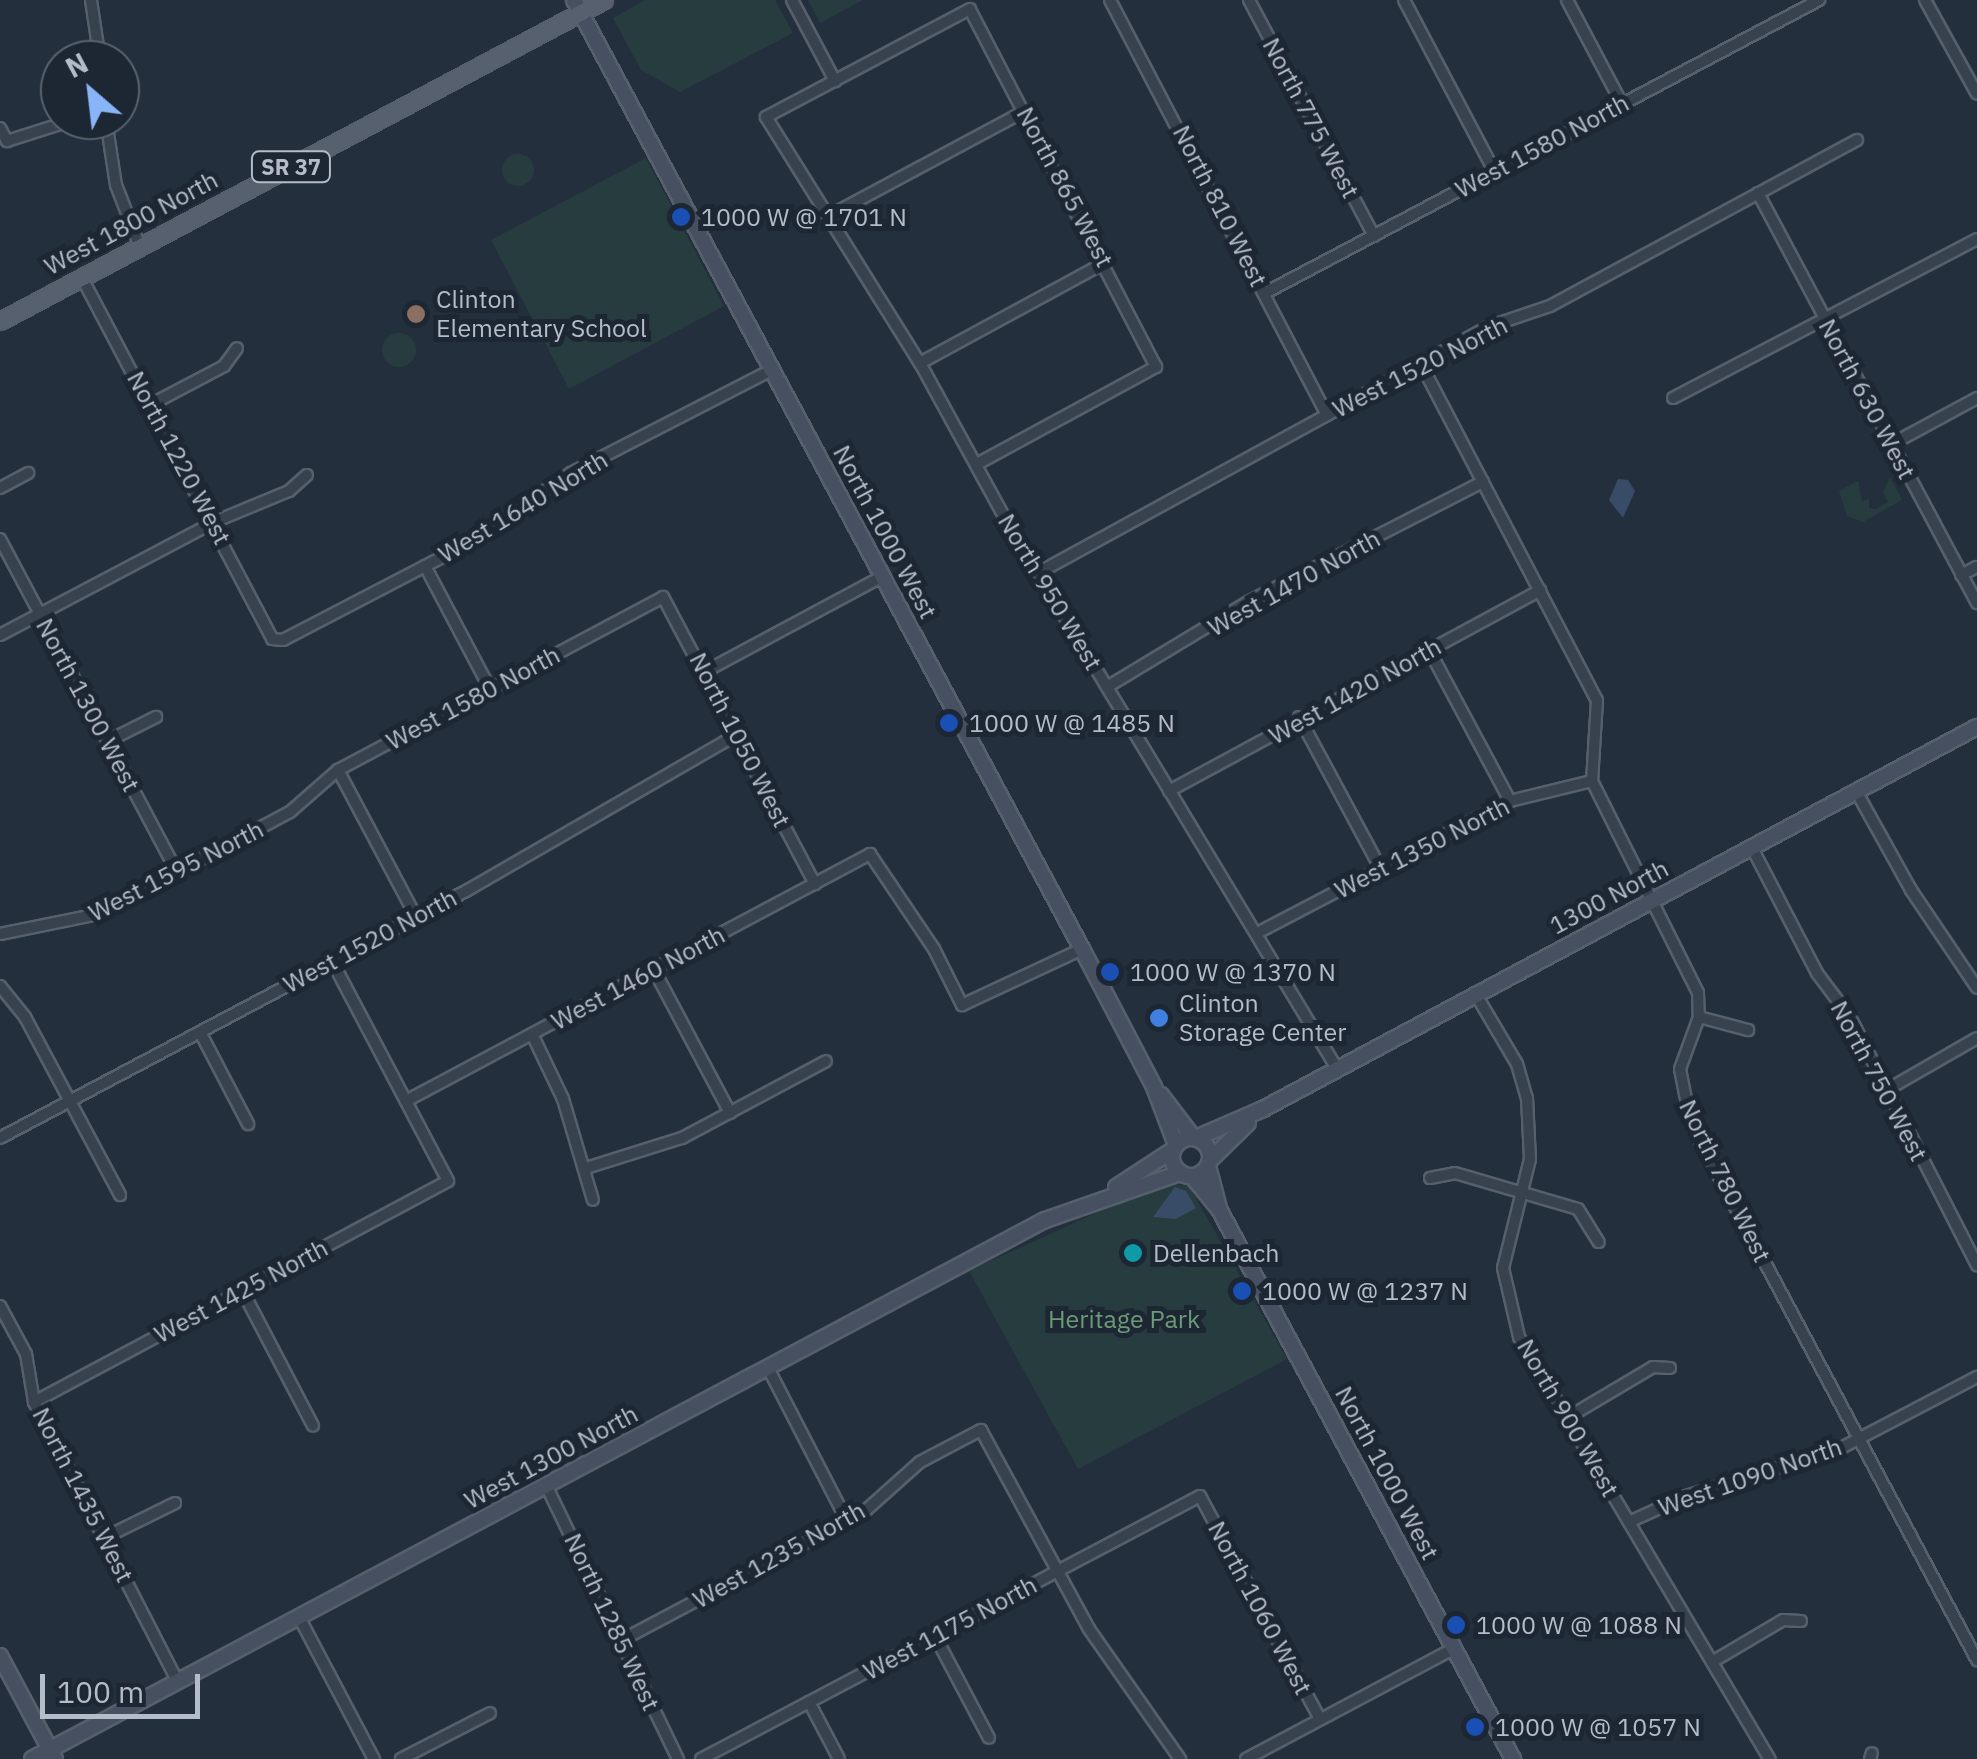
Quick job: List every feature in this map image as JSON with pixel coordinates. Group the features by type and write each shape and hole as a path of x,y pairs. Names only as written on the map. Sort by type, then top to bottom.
{"main road":[{"name":"West 1800 North","path":"0,321 578,6 604,0"}],"street":[{"path":"91,0 97,40"},
{"path":"792,0 835,81"},
{"name":"North 810 West","path":"1110,0 1327,414"},
{"name":"North 775 West","path":"1249,0 1374,236"},
{"path":"1404,0 1494,172"},
{"path":"1567,0 1622,104"},
{"name":"West 1580 North","path":"1265,293 1818,0"},
{"path":"1925,0 1977,94"},
{"name":"North 1000 West","path":"578,6 1154,1086 1194,1138 1208,1148 1219,1209 1513,1759"},
{"name":"North 865 West","path":"835,81 970,10 1106,262 1156,367 977,464"},
{"name":"North 950 West","path":"835,81 766,117 920,363 1038,573 1259,932 1336,1067"},
{"path":"827,217 1025,111"},
{"path":"0,128 7,141 40,131"},
{"path":"109,140 116,185 140,247"},
{"name":"West 1520 North","path":"1038,573 1488,327 1550,306 1857,140"},
{"name":"North 630 West","path":"1758,194 1977,604"},
{"path":"1672,398 1977,238"},
{"path":"920,363 1106,262"},
{"name":"North 1220 West","path":"82,278 214,522 272,639"},
{"path":"150,405 224,366 237,348"},
{"path":"1420,364 1597,700 1592,782 1692,976 1698,1018 1748,1030"},
{"name":"West 1640 North","path":"272,639 282,640 425,566 571,473 773,369"},
{"path":"1892,444 1977,398"},
{"path":"0,488 28,474"},
{"path":"0,635 214,522 290,491 307,475"},
{"name":"West 1470 North","path":"1107,686 1248,602 1484,482"},
{"name":"North 1300 West","path":"0,539 177,872"},
{"path":"425,566 490,689"},
{"path":"1962,576 1977,567"},
{"path":"706,671 883,576"},
{"name":"West 1420 North","path":"1170,791 1299,717 1540,590"},
{"name":"West 1580 North","path":"290,812 338,770 664,597"},
{"name":"North 1050 West","path":"664,597 815,884"},
{"path":"1428,648 1510,802"},
{"path":"108,741 156,717"},
{"path":"1299,717 1380,869"},
{"name":"1300 North","path":"1174,1148 1264,1109 1336,1067 1977,727"},
{"name":"West 1520 North","path":"0,1138 416,917 736,736"},
{"path":"338,770 416,917"},
{"name":"West 1350 North","path":"1259,932 1510,802 1592,782"},
{"path":"1856,791 1910,890 1977,988"},
{"name":"West 1595 North","path":"0,934 82,919 290,812"},
{"name":"North 750 West","path":"1751,846 1977,1265"},
{"name":"West 1460 North","path":"406,1102 870,854 934,949 962,1005 1082,949"},
{"path":"332,962 406,1102"},
{"path":"654,970 730,1112"},
{"path":"0,986 25,1017 67,1103 120,1195"},
{"name":"North 900 West","path":"1475,994 1517,1064 1527,1098 1530,1159 1506,1250 1506,1300 1519,1337 1770,1759"},
{"name":"North 780 West","path":"1698,1018 1680,1069 1692,1124 1977,1660"},
{"path":"200,1032 248,1124"},
{"path":"532,1034 586,1168 592,1200"},
{"path":"1885,1091 1977,1038"},
{"path":"586,1168 682,1138 826,1061"},
{"name":"North 1000 West","path":"1154,1086 1186,1175 1219,1209"},
{"name":"West 1425 North","path":"34,1402 448,1181 406,1102"},
{"name":"1300 North","path":"1186,1175 1209,1163 1264,1109"},
{"name":"West 1300 North","path":"1095,1201 1174,1148"},
{"path":"1430,1178 1455,1172 1578,1210 1599,1242"},
{"name":"West 1300 North","path":"32,1759 52,1754 178,1682 1045,1220 1186,1175"},
{"path":"242,1290 313,1426"},
{"name":"North 1435 West","path":"0,1306 26,1354 34,1402 178,1682"},
{"path":"1567,1418 1653,1367 1670,1368"},
{"path":"768,1368 847,1520"},
{"name":"West 1090 North","path":"1630,1522 1660,1505 1755,1480 1859,1438 1977,1377"},
{"name":"West 1235 North","path":"622,1640 847,1520 920,1462 981,1430 1058,1571"},
{"name":"North 1285 West","path":"546,1486 678,1759"},
{"name":"West 1175 North","path":"701,1759 1200,1496"},
{"name":"North 1060 West","path":"1200,1496 1320,1720"},
{"path":"106,1537 175,1503"},
{"path":"1058,1571 1112,1666 1180,1759"},
{"path":"299,1617 374,1759"},
{"path":"1712,1662 1783,1620 1802,1621"},
{"path":"936,1636 988,1738"},
{"path":"1246,1759 1454,1648"},
{"path":"0,1656 52,1754"},
{"path":"809,1702 839,1759"},
{"path":"401,1759 490,1713"}],"green space":[{"path":"645,0 775,0 793,33 680,92 641,70 613,18"},
{"path":"808,0 863,0 820,23"},
{"path":"518,154 530,158 534,170 530,182 518,186 506,182 502,170 506,158"},
{"path":"646,158 724,306 569,389 491,240"},
{"path":"399,333 411,338 416,350 411,362 399,367 387,362 382,350 387,338"},
{"path":"1890,477 1902,500 1863,522 1847,516 1839,491 1858,481 1862,501 1869,499 1869,508 1876,509 1888,502 1883,492"},
{"name":"Heritage Park","path":"1163,1182 1189,1186 1287,1359 1078,1469 969,1271"}],"water":[{"path":"1618,479 1628,480 1635,491 1623,518 1609,500"},
{"path":"1175,1187 1186,1191 1196,1208 1176,1219 1153,1217"}],"place":[{"name":"1000 W @ 1701 N","path":"681,217"},
{"name":"Clinton Elementary School","path":"416,314"},
{"name":"1000 W @ 1485 N","path":"949,723"},
{"name":"1000 W @ 1370 N","path":"1110,972"},
{"name":"Clinton Storage Center","path":"1159,1018"},
{"name":"Dellenbach","path":"1133,1253"},
{"name":"1000 W @ 1237 N","path":"1242,1291"},
{"name":"1000 W @ 1088 N","path":"1456,1625"},
{"name":"1000 W @ 1057 N","path":"1475,1727"}]}
